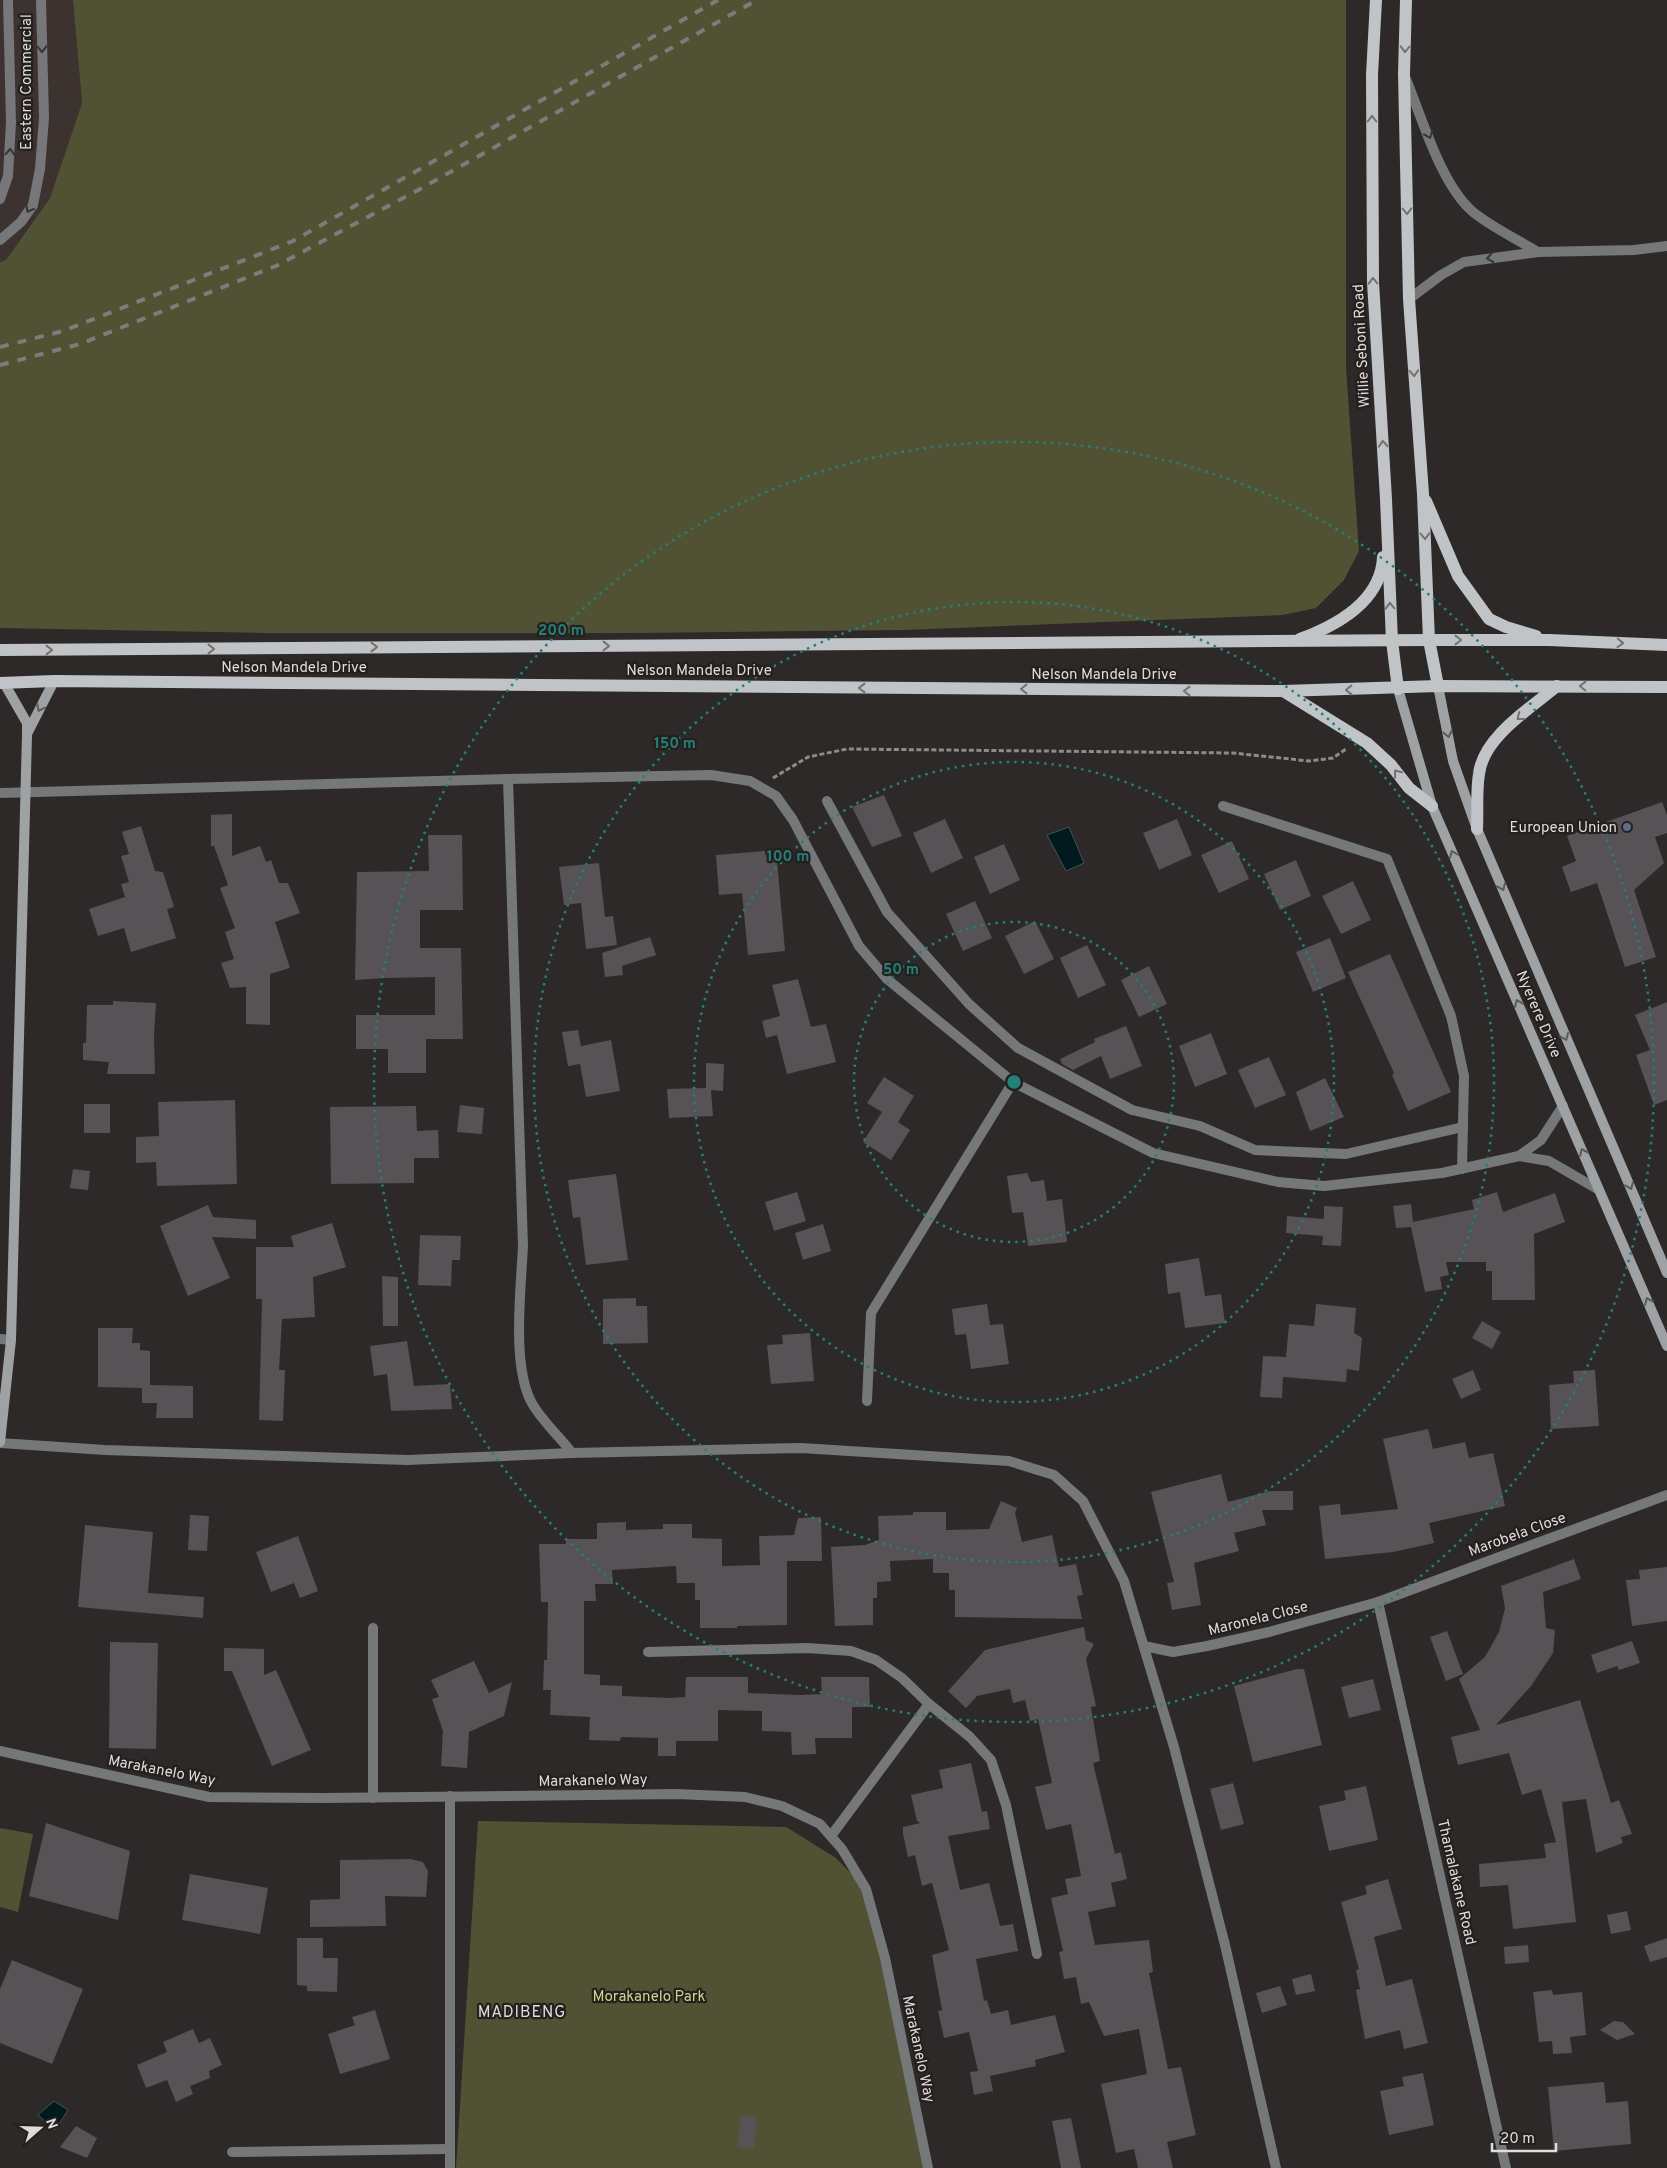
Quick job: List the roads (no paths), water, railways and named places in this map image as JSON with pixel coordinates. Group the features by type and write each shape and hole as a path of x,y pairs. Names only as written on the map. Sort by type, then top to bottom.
{"main road":[{"name":"Willie Seboni Road","path":"1376,0 1372,75 1373,282 1386,499 1392,641 1398,689"},
{"path":"1406,0 1404,74 1409,299 1423,494 1429,640 1438,686"},
{"path":"1423,494 1458,576 1489,619 1506,627 1549,640 1667,645"},
{"path":"1293,642 1335,624 1356,609 1375,589 1383,565 1386,499"},
{"name":"Nelson Mandela Drive","path":"0,650 1549,640"},
{"path":"27,735 54,681"},
{"name":"Nelson Mandela Drive","path":"2,683 54,681 1283,691 1398,689 1438,686 1667,687"},
{"path":"0,1443 27,735 27,723 2,683"},
{"name":"Nyerere Drive","path":"1438,686 1453,761 1477,829 1667,1273"},
{"path":"1477,829 1479,773 1485,755 1498,736 1557,686"},
{"name":"Nyerere Drive","path":"1398,689 1432,806 1667,1346"},
{"path":"1283,691 1359,738 1391,766 1409,788 1432,806"}],"street":[{"name":"Eastern Commercial","path":"0,200 8,176 12,122 8,0"},
{"name":"Eastern Commercial","path":"0,240 21,222 33,205 40,169 44,118 41,0"},
{"path":"1404,74 1452,188 1473,212 1538,252"},
{"path":"1409,299 1441,275 1464,262 1538,252 1634,250 1667,246"},
{"path":"0,794 711,775 750,781 776,796 793,820 859,946 887,979 1013,1082 1152,1153 1278,1182 1324,1186 1442,1173 1519,1156 1549,1160 1599,1190"},
{"path":"508,779 523,1246 520,1314 523,1383 533,1406 572,1452"},
{"path":"827,801 887,912 969,1004 1018,1048 1132,1110 1200,1126 1255,1150 1346,1154 1463,1127"},
{"path":"1223,806 1387,859 1451,1016 1464,1076 1462,1169"},
{"path":"867,1401 871,1313 1013,1082"},
{"path":"1519,1156 1541,1140 1562,1106"},
{"path":"0,1443 105,1450 407,1460 572,1452 800,1448 1009,1461 1054,1475 1083,1501 1124,1581 1174,1747 1220,1926 1276,2168"},
{"name":"Marobela Close","path":"1378,1602 1667,1495"},
{"name":"Maronela Close","path":"1144,1646 1172,1652 1207,1646 1269,1632 1378,1602"},
{"name":"Thamalakane Road","path":"1378,1602 1506,2168"},
{"path":"373,1628 373,1798"},
{"path":"648,1652 807,1648 851,1651 876,1660 896,1674 970,1737 992,1760 1006,1805 1037,1954"},
{"path":"831,1836 929,1704"},
{"name":"Marakanelo Way","path":"0,1751 209,1797 373,1798 677,1794 745,1797 782,1806 820,1824 842,1849 866,1889 885,1958 928,2168"},
{"path":"450,1796 448,2148 450,2168"},
{"path":"232,2152 448,2148"}],"water":[{"path":"1069,827 1084,863 1066,871 1047,835"},
{"path":"54,2101 68,2110 55,2130 38,2115"}],"railway":[{"path":"0,347 63,331 293,241 718,0"},
{"path":"0,365 80,344 276,266 420,189 757,0"}],"place":[{"name":"European Union","path":"1627,827"}],"district":[{"name":"MADIBENG","path":"522,2011"}],"park label":[{"name":"Morakanelo Park","path":"649,1996"}]}
